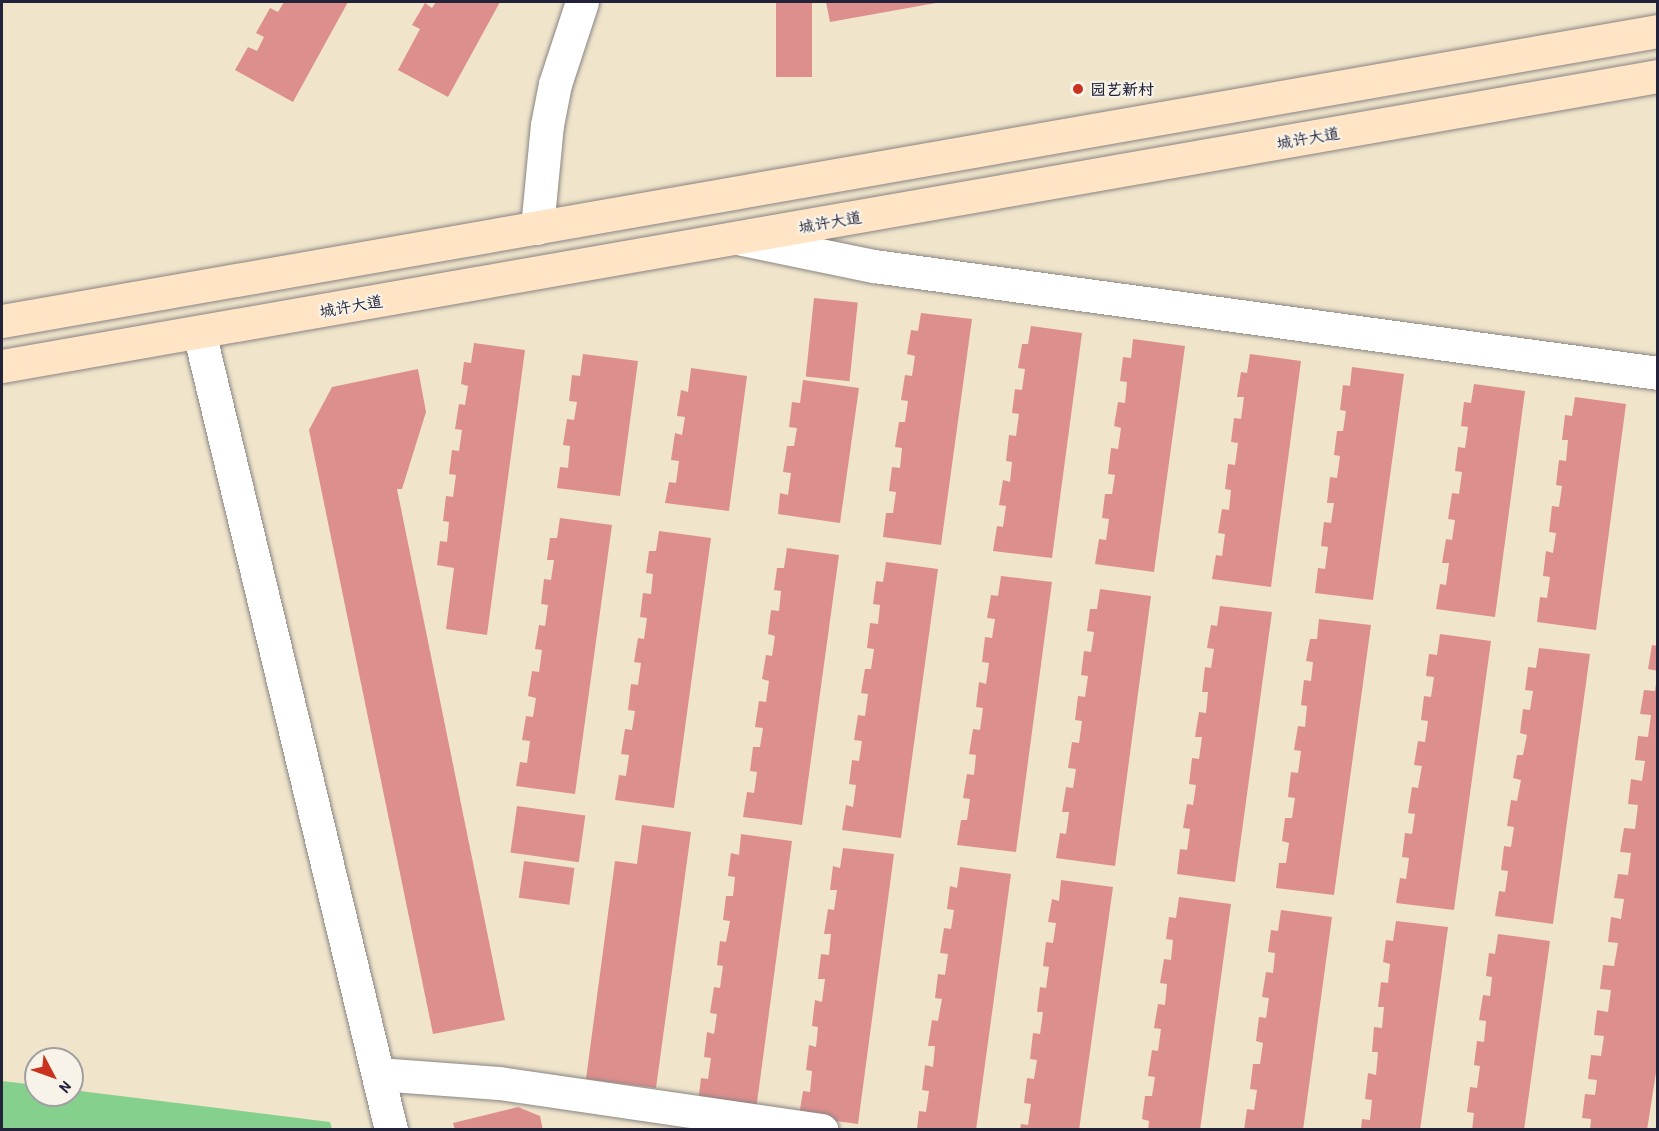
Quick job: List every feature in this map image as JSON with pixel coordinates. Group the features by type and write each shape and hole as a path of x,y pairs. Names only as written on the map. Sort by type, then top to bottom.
{"main road":[{"path":"2,321 1658,31"},
{"name":"城许大道","path":"2,366 1658,76"}],"street":[{"path":"537,228 547,125 558,74 582,2"},
{"path":"736,238 874,266 1658,373"},
{"path":"199,332 392,1130"},
{"path":"378,1074 499,1083 822,1130"}],"green space":[{"path":"2,1081 24,1084 24,1107 84,1107 84,1091 330,1122 332,1129 2,1129"}],"building":[{"path":"284,2 348,2 293,102 235,70 248,47 257,51 264,37 256,33 270,8 278,12"},
{"path":"436,2 500,2 448,97 398,70 420,29 412,25 425,3 432,8"},
{"path":"776,2 812,2 812,77 776,77"},
{"path":"826,2 936,2 936,3 830,22"},
{"path":"814,298 858,303 850,381 806,377"},
{"path":"921,313 972,319 941,545 883,537 886,513 893,513 896,492 889,491 892,467 900,468 902,448 895,447 899,422 905,422 908,401 901,400 905,375 912,376 915,356 907,354 911,330 918,331"},
{"path":"1031,326 1082,333 1052,558 993,551 997,526 1003,527 1006,506 999,505 1003,480 1010,482 1012,462 1006,461 1009,435 1016,436 1019,414 1012,413 1015,389 1022,390 1025,369 1018,368 1022,344 1028,344"},
{"path":"1133,339 1185,346 1154,572 1095,564 1099,539 1106,540 1109,519 1102,518 1105,494 1112,494 1115,475 1108,474 1111,448 1118,449 1121,428 1114,426 1118,402 1125,403 1127,382 1120,381 1123,357 1131,358"},
{"path":"474,343 525,350 487,635 446,629 454,568 437,565 440,541 447,542 449,522 443,521 446,496 453,497 456,475 449,474 452,450 459,451 462,430 455,429 459,404 465,405 468,386 461,384 464,362 471,363"},
{"path":"583,354 638,361 620,496 557,488 560,467 568,468 570,446 563,445 567,419 574,420 577,402 569,401 572,375 580,376"},
{"path":"1250,354 1301,361 1271,587 1212,579 1216,555 1222,556 1225,534 1218,533 1222,509 1229,510 1231,490 1225,489 1228,464 1235,465 1238,443 1231,442 1234,418 1241,419 1244,397 1237,397 1241,372 1247,373"},
{"path":"1352,367 1404,374 1373,600 1315,593 1318,568 1325,569 1328,547 1321,546 1324,522 1331,523 1334,503 1327,503 1330,477 1337,478 1340,456 1334,455 1337,431 1343,431 1346,411 1340,410 1343,385 1350,386"},
{"path":"691,368 747,376 729,511 665,503 669,482 676,483 679,461 671,460 675,433 682,435 685,417 677,416 681,390 688,392"},
{"path":"418,369 426,412 402,489 397,489 505,1020 433,1034 309,430 332,387"},
{"path":"803,380 859,388 840,523 778,514 780,493 788,495 791,473 783,472 787,446 794,446 797,428 789,427 792,402 800,403"},
{"path":"1474,384 1525,391 1495,617 1436,609 1440,584 1446,585 1449,563 1442,563 1446,539 1452,540 1455,520 1448,519 1452,493 1459,494 1462,472 1455,471 1458,447 1465,448 1468,427 1461,426 1464,402 1471,403"},
{"path":"1575,397 1626,404 1596,630 1537,622 1540,597 1547,598 1550,577 1543,576 1546,551 1553,553 1556,533 1549,532 1552,506 1559,507 1562,486 1556,485 1559,460 1566,461 1568,440 1562,440 1565,415 1572,416"},
{"path":"560,518 612,525 575,794 516,786 520,762 527,763 530,741 522,740 526,716 533,717 536,698 528,696 532,671 539,672 542,650 535,649 539,625 545,626 548,605 541,604 544,579 551,580 554,560 547,560 550,538 557,538"},
{"path":"659,531 711,538 674,808 615,800 619,775 626,776 629,755 621,754 625,729 632,730 635,711 628,710 631,684 638,685 641,663 634,662 638,638 644,639 647,618 640,617 643,593 651,594 653,574 646,573 649,551 656,551"},
{"path":"787,548 839,555 802,825 743,817 747,792 754,793 757,772 750,771 753,747 760,747 763,728 755,727 759,701 766,702 769,681 762,679 766,655 772,656 775,636 768,634 771,610 779,611 781,591 774,590 777,568 784,568"},
{"path":"886,562 938,569 901,838 842,830 846,805 853,807 856,785 849,784 852,760 859,761 862,741 854,740 858,715 865,716 868,694 861,693 865,669 871,669 874,649 867,648 870,623 878,624 880,605 873,604 876,581 883,582"},
{"path":"1001,576 1052,582 1016,852 957,845 961,820 967,820 970,799 963,798 967,774 974,775 976,755 969,754 973,729 980,730 983,708 976,707 979,682 986,684 989,663 982,662 985,637 992,638 995,619 987,618 991,595 998,596"},
{"path":"1100,589 1151,596 1115,866 1056,858 1060,833 1066,834 1069,812 1062,812 1066,787 1073,788 1076,769 1068,768 1072,742 1079,743 1082,721 1075,720 1078,696 1085,697 1088,676 1081,675 1084,651 1091,652 1094,632 1087,631 1090,609 1097,609"},
{"path":"1220,606 1272,612 1235,882 1177,874 1180,849 1187,850 1190,829 1183,828 1187,804 1193,805 1196,785 1189,784 1192,758 1199,759 1202,737 1195,737 1199,712 1206,713 1208,692 1202,692 1205,667 1211,668 1214,649 1207,648 1211,625 1217,626"},
{"path":"1319,619 1371,625 1334,895 1276,888 1279,863 1286,863 1289,843 1282,841 1285,818 1292,818 1295,798 1288,797 1291,772 1298,773 1301,751 1294,750 1298,726 1305,727 1307,706 1301,705 1304,680 1311,681 1313,662 1306,661 1310,639 1317,639"},
{"path":"1440,634 1491,641 1454,910 1396,903 1400,878 1406,879 1409,858 1402,857 1405,833 1412,834 1415,814 1408,813 1412,787 1418,788 1422,766 1414,765 1418,741 1425,742 1428,721 1421,720 1424,696 1431,697 1434,677 1426,676 1429,654 1437,655"},
{"path":"1652,645 1658,646 1658,671 1648,669"},
{"path":"1539,648 1590,654 1553,924 1495,916 1499,891 1505,892 1508,871 1501,870 1504,846 1511,847 1514,827 1507,826 1511,800 1517,801 1521,780 1513,778 1517,755 1523,755 1527,735 1520,733 1523,709 1530,710 1533,691 1525,690 1528,667 1536,668"},
{"path":"1656,684 1658,1060 1647,1130 1590,1130 1591,1119 1582,1118 1585,1094 1595,1095 1597,1080 1588,1079 1591,1055 1601,1056 1604,1036 1594,1035 1597,1010 1608,1012 1611,990 1600,989 1603,965 1614,966 1618,943 1608,942 1611,917 1621,919 1624,899 1614,898 1618,874 1628,875 1631,853 1620,852 1624,828 1635,829 1638,805 1628,804 1631,779 1642,781 1645,761 1635,760 1638,736 1648,737 1651,715 1640,714 1644,690 1655,691"},
{"path":"517,806 585,816 579,862 510,853"},
{"path":"642,825 691,832 656,1088 586,1079 615,861 637,864"},
{"path":"741,834 792,841 756,1110 698,1103 701,1078 708,1079 711,1058 704,1057 707,1032 714,1034 717,1014 710,1013 714,987 720,988 723,966 717,965 720,941 726,942 730,921 723,920 726,896 733,896 735,877 728,876 731,853 739,855"},
{"path":"843,848 894,854 858,1124 799,1116 803,1091 810,1092 812,1071 806,1070 809,1045 816,1047 818,1027 812,1026 815,1000 822,1002 825,979 818,979 821,954 829,955 831,934 824,934 828,909 834,910 837,890 830,890 833,866 840,868"},
{"path":"524,861 575,868 569,905 519,898"},
{"path":"960,867 1011,874 976,1130 917,1130 919,1111 926,1112 929,1091 922,1090 925,1065 933,1067 935,1046 928,1046 932,1020 938,1021 942,999 935,998 938,974 945,975 948,954 940,953 944,928 951,929 954,910 947,909 950,886 957,888"},
{"path":"1061,880 1113,887 1079,1130 1020,1130 1021,1124 1028,1125 1031,1104 1024,1103 1027,1078 1034,1079 1037,1060 1030,1059 1033,1033 1040,1034 1043,1012 1037,1012 1040,987 1046,988 1049,967 1043,966 1046,942 1053,943 1056,923 1048,922 1052,899 1059,901"},
{"path":"1179,897 1231,904 1200,1130 1148,1130 1149,1121 1142,1119 1145,1096 1152,1096 1155,1077 1148,1076 1152,1050 1158,1051 1161,1029 1154,1028 1158,1004 1165,1005 1167,984 1160,983 1164,959 1171,960 1173,940 1166,939 1169,917 1176,918"},
{"path":"1281,910 1332,917 1303,1130 1244,1130 1247,1109 1254,1110 1257,1090 1250,1089 1253,1064 1260,1064 1263,1043 1256,1041 1259,1017 1266,1018 1269,998 1262,997 1266,972 1273,973 1275,953 1268,952 1271,930 1278,931"},
{"path":"1396,921 1448,927 1420,1130 1361,1130 1362,1119 1370,1120 1372,1100 1365,1099 1368,1073 1376,1075 1378,1052 1372,1052 1374,1027 1382,1028 1384,1007 1378,1007 1381,982 1388,983 1390,964 1383,962 1386,940 1393,941"},
{"path":"1498,934 1550,941 1524,1130 1472,1130 1474,1113 1467,1112 1470,1087 1477,1088 1480,1066 1474,1065 1477,1041 1484,1042 1486,1021 1479,1020 1483,995 1490,996 1492,977 1486,976 1489,953 1495,954"},
{"path":"518,1107 540,1116 543,1130 455,1130 453,1123"}],"place":[{"name":"园艺新村","path":"1078,89"}]}
